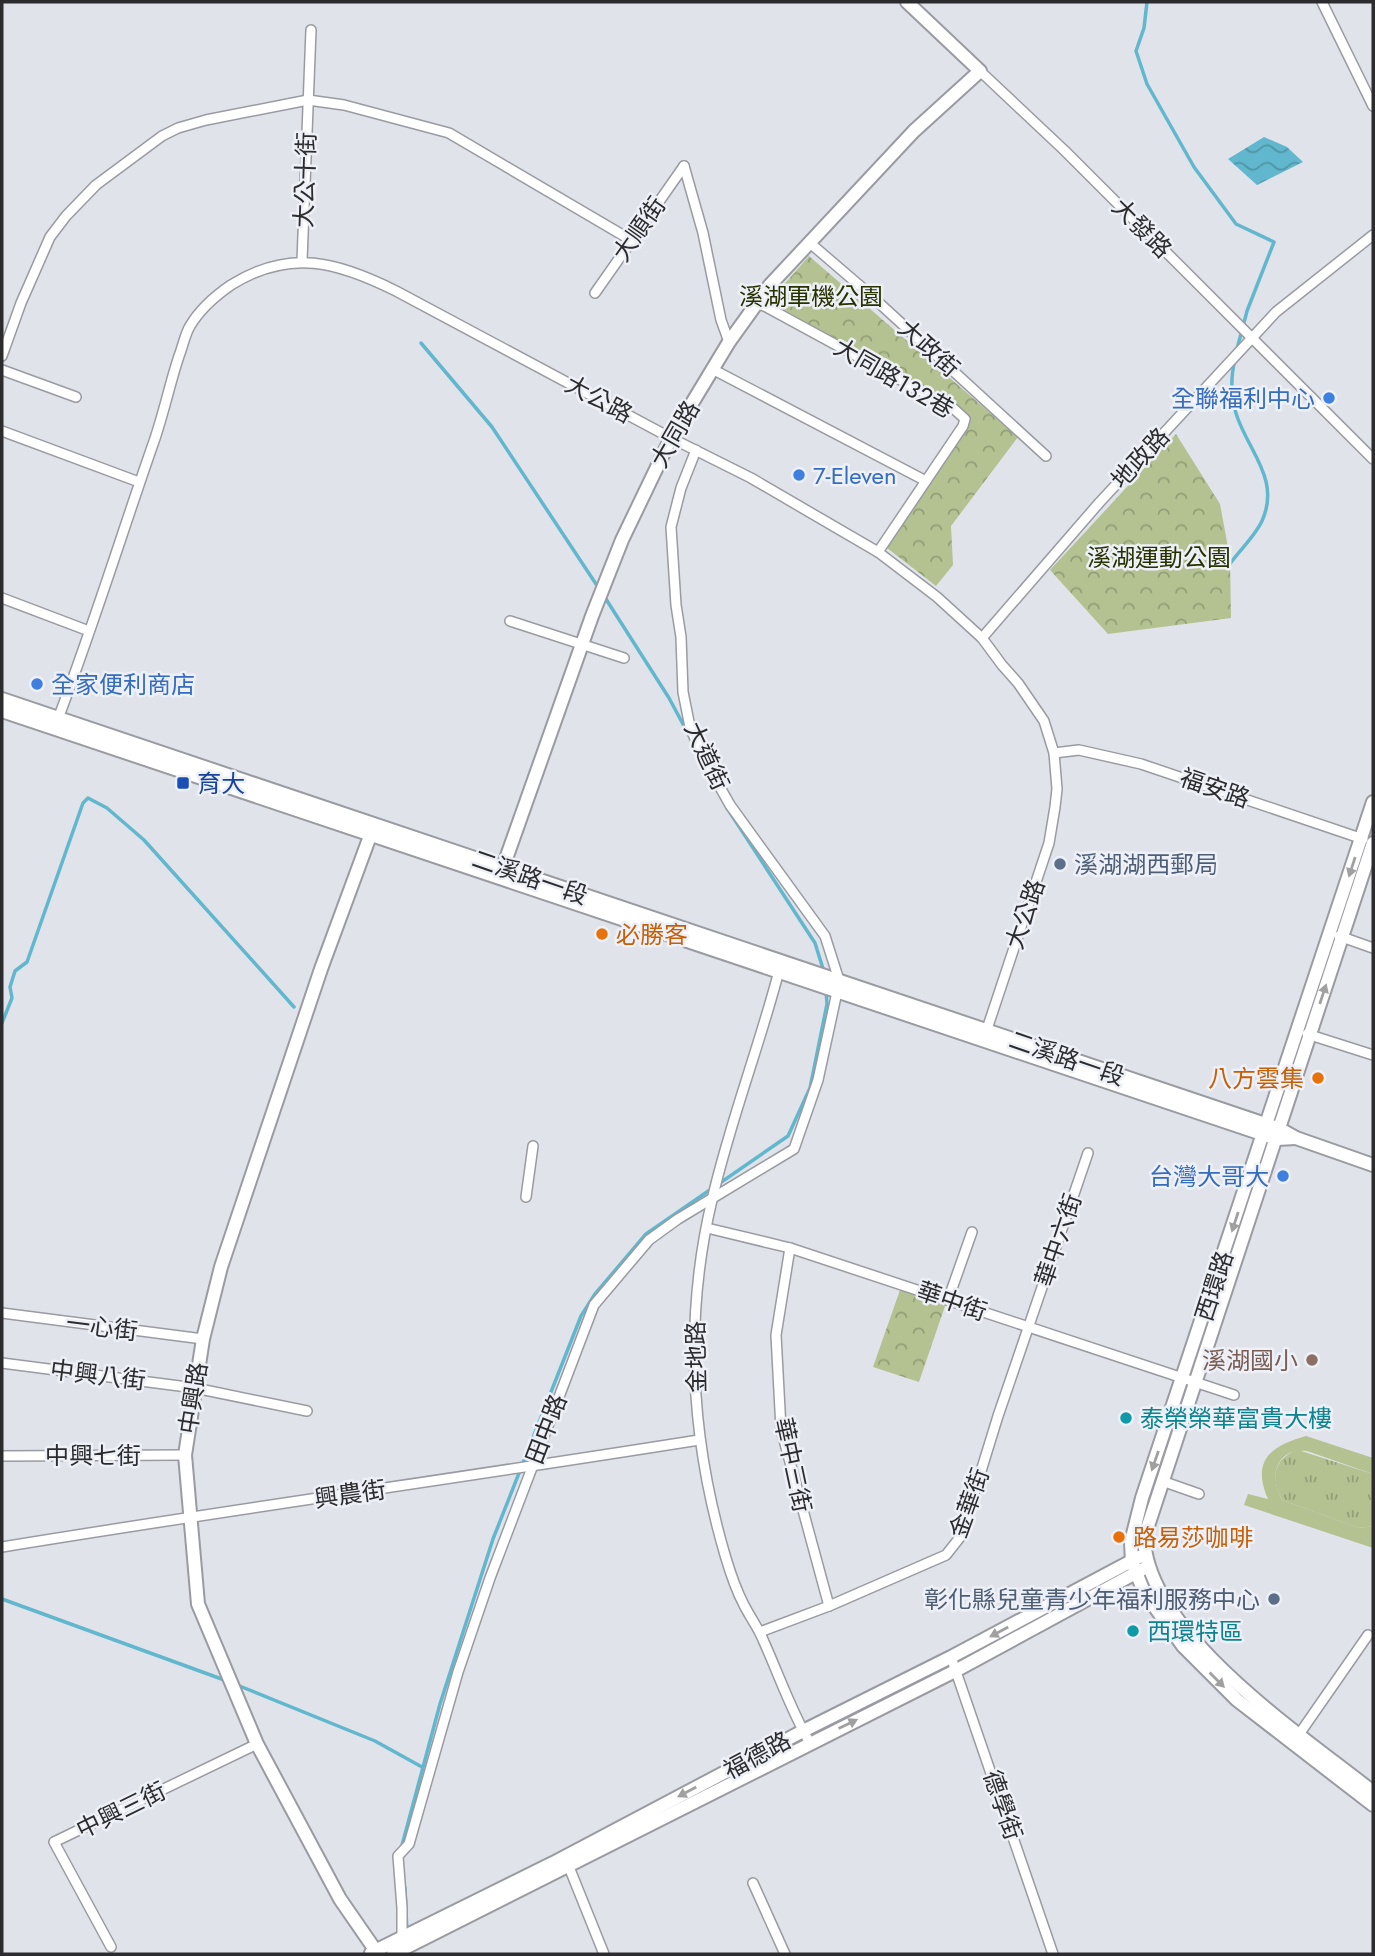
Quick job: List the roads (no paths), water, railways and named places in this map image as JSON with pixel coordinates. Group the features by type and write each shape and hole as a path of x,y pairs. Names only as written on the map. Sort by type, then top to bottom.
{"street":[{"name":"大發路","path":"907,2 1065,151 1373,459"},
{"path":"1322,2 1373,106"},
{"name":"大公十街","path":"302,261 311,30"},
{"name":"大同路","path":"501,872 601,591 622,540 671,438 729,342 757,302 914,131 980,71"},
{"path":"2,356 21,303 50,237 96,185 162,136 178,128 308,100 344,105 449,133 631,240"},
{"name":"大順街","path":"595,293 684,166 729,342"},
{"name":"地政路","path":"982,638 1099,503 1276,312 1373,235"},
{"name":"大政街","path":"810,243 876,299 1046,456"},
{"name":"大公路","path":"56,723 152,447 189,327 201,310 220,293 249,274 267,267 302,261 339,267 371,279 751,478 878,552 937,597 982,638 1018,682 1044,721 1054,752 1057,789 1049,843 985,1036"},
{"name":"大同路132巷","path":"757,302 954,409 965,419 963,426 878,552"},
{"path":"2,370 76,397"},
{"path":"714,370 926,481"},
{"path":"2,431 139,482"},
{"name":"大道街","path":"696,450 681,488 671,527 683,692 690,727 730,805 825,936 829,983"},
{"path":"2,598 89,631"},
{"path":"510,621 624,658"},
{"name":"二溪路一段","path":"2,699 56,723 1373,1165"},
{"name":"二溪路一段","path":"2,711 56,723"},
{"name":"福安路","path":"1054,752 1079,750 1141,764 1369,842"},
{"name":"西環路","path":"1134,1567 1131,1542 1135,1523 1278,1134 1304,1033 1369,842 1373,802"},
{"name":"中興路","path":"372,830 321,969 225,1254 203,1339 185,1455 198,1604 257,1744 340,1899 374,1953"},
{"path":"1336,935 1373,948"},
{"name":"金地路","path":"780,967 746,1074 712,1199 693,1352 699,1440 725,1556 743,1603 760,1632 810,1743"},
{"name":"田中路","path":"397,1953 402,1937 398,1856 409,1844 489,1578 594,1305 649,1240 794,1149 818,1080 829,983"},
{"path":"1304,1033 1373,1055"},
{"name":"西環路","path":"1304,1033 1265,1129 1144,1538 1145,1553 1156,1585 1194,1642 1247,1693 1373,1791"},
{"path":"526,1197 533,1146"},
{"name":"華中六街","path":"1028,1327 1088,1153"},
{"name":"華中街","path":"707,1228 790,1248 1234,1395"},
{"path":"948,1300 972,1232"},
{"name":"華中三街","path":"790,1248 776,1335 781,1429 829,1606"},
{"name":"一心街","path":"2,1313 203,1339"},
{"name":"金華街","path":"829,1606 946,1555 955,1546 961,1536 1028,1327"},
{"name":"中興八街","path":"2,1363 195,1388 307,1410"},
{"name":"興農街","path":"2,1547 190,1516 699,1440"},
{"name":"中興七街","path":"2,1455 185,1455"},
{"path":"1162,1481 1199,1494"},
{"name":"福德路","path":"397,1953 429,1934 569,1867 957,1670 1134,1567 1145,1553"},
{"path":"1134,1567 1144,1592 1183,1646 1237,1700 1373,1805"},
{"name":"福德路","path":"374,1953 951,1657 1134,1567 1150,1567"},
{"path":"760,1632 829,1606"},
{"path":"1300,1733 1368,1635"},
{"name":"德學街","path":"951,1657 1053,1954"},
{"name":"中興三街","path":"111,1947 54,1842 257,1744"},
{"path":"569,1867 604,1954"},
{"path":"753,1882 785,1954"}],"water":[{"path":"1264,137 1287,147 1303,162 1257,185 1228,159"}],"waterway":[{"path":"1147,2 1144,28 1136,51 1147,84 1194,167 1236,224 1274,242 1247,311 1237,349"},
{"path":"421,343 492,427 598,587"},
{"path":"1229,565 1259,527 1267,507 1268,493 1262,468 1234,405 1232,374 1235,360"},
{"path":"604,596 669,698 691,739"},
{"path":"2,1023 12,998 10,987 15,971 27,962 83,803 88,798 107,808 144,840 294,1007"},
{"path":"727,808 815,943 824,972"},
{"path":"401,1849 440,1704 493,1539 581,1316 595,1294 646,1234 788,1136 810,1088 827,1004 826,990"},
{"path":"2,1599 227,1681"},
{"path":"237,1685 375,1741 422,1767"},
{"path":"405,1888 407,1933"}],"place":[{"name":"全聯福利中心","path":"1329,398"},
{"name":"7-Eleven","path":"799,475"},
{"name":"全家便利商店","path":"37,684"},
{"name":"育大","path":"183,783"},
{"name":"溪湖湖西郵局","path":"1060,864"},
{"name":"必勝客","path":"602,934"},
{"name":"八方雲集","path":"1318,1078"},
{"name":"台灣大哥大","path":"1283,1176"},
{"name":"溪湖國小","path":"1312,1360"},
{"name":"泰榮榮華富貴大樓","path":"1126,1418"},
{"name":"路易莎咖啡","path":"1119,1537"},
{"name":"彰化縣兒童青少年福利服務中心","path":"1274,1599"},
{"name":"西環特區","path":"1133,1631"}],"park label":[{"name":"溪湖軍機公園","path":"811,296"},
{"name":"溪湖運動公園","path":"1159,557"}]}
